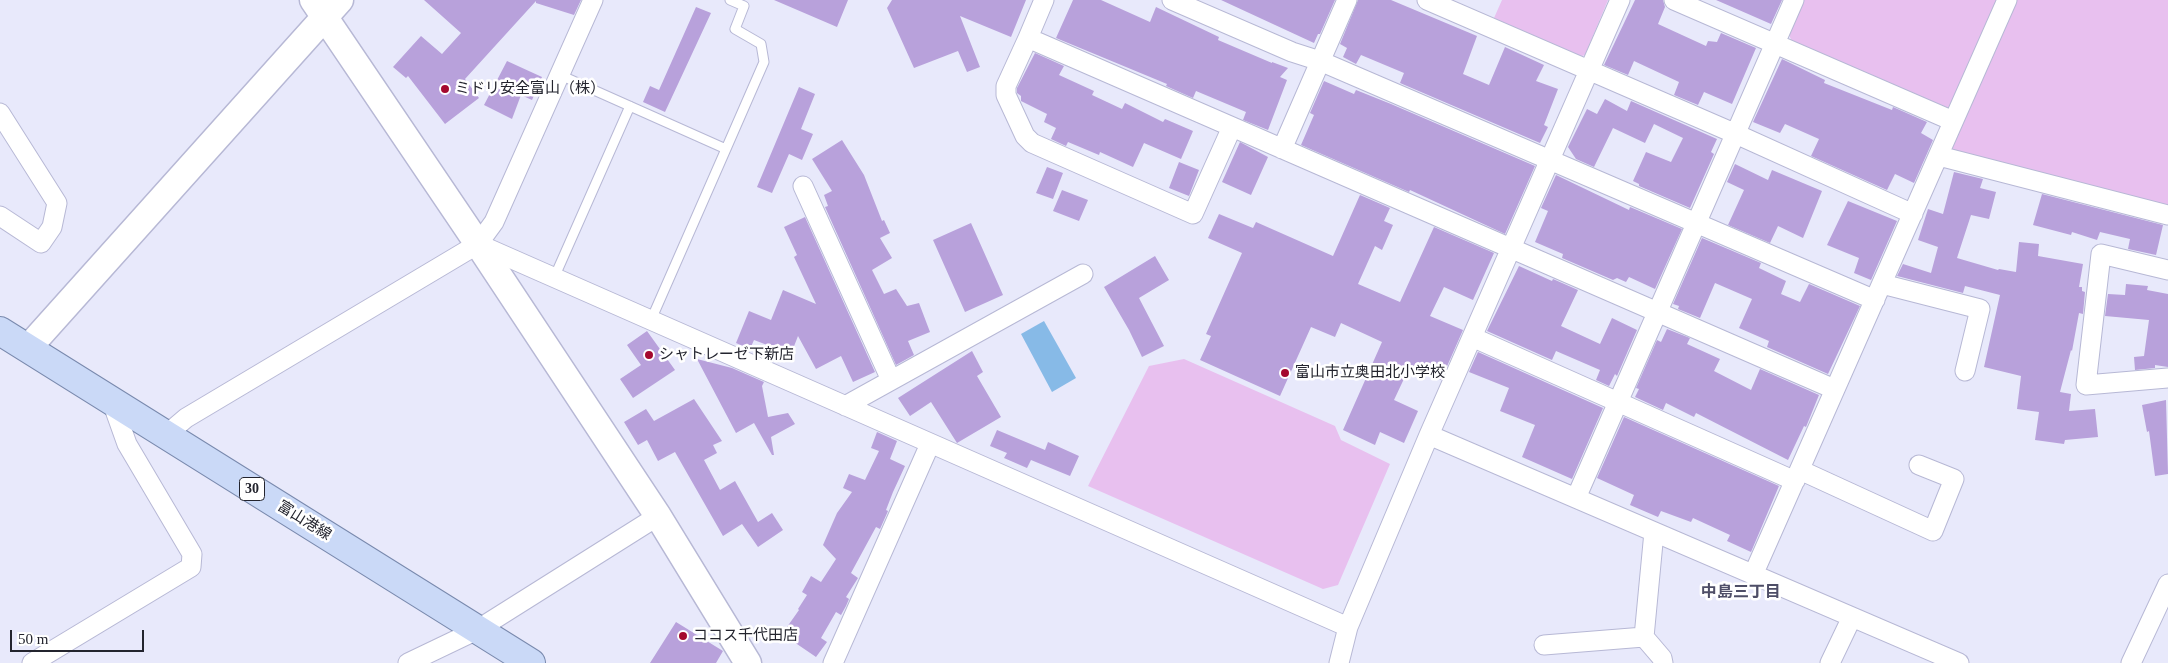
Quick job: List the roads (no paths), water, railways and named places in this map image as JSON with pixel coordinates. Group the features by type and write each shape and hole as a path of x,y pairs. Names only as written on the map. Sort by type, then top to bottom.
{"main road":[{"name":"富山港線","path":"0,331 531,663"}],"street":[{"path":"166,435 186,418 478,244 494,222 593,0"},
{"path":"1044,0 1006,86 1006,95 1025,136 1032,143 1193,214 1232,127"},
{"path":"1172,0 1292,52 1320,61 1697,223 1878,292 1980,309 1965,371"},
{"path":"1282,149 1346,0"},
{"path":"1426,0 1736,134 1913,214"},
{"path":"1339,663 1348,628 1429,435 1620,0"},
{"path":"1674,0 1953,121"},
{"path":"1576,498 1794,0"},
{"path":"1754,575 1834,389 2007,0"},
{"path":"28,348 287,58 326,6 478,244 658,516 748,663"},
{"path":"1028,38 1834,389"},
{"path":"0,113 57,203 52,227 41,243 0,216"},
{"path":"1939,156 2168,215"},
{"path":"803,186 891,380"},
{"path":"478,244 1348,628"},
{"path":"2168,270 2101,254 2086,385 2168,378"},
{"path":"845,406 1083,274"},
{"path":"1472,337 1618,403 1933,531 1954,479 1919,464"},
{"path":"32,663 190,567 192,554 127,444 112,402"},
{"path":"1429,435 1959,663"},
{"path":"834,663 930,444"},
{"path":"409,663 477,630 658,516"},
{"path":"1654,532 1644,637 1662,658 1663,663"},
{"path":"2131,663 2168,584"},
{"path":"1830,663 1852,617"},
{"path":"1544,645 1644,637"}],"lane":[{"path":"651,320 764,62 761,44 735,29 744,6 730,0"},
{"path":"560,75 726,149"},
{"path":"554,278 630,106"}],"water":[{"path":"1044,321 1076,378 1052,392 1021,334"}],"place":[{"name":"ミドリ安全富山（株）","path":"445,89"},
{"name":"シャトレーゼ下新店","path":"649,355"},
{"name":"富山市立奥田北小学校","path":"1285,373"},
{"name":"ココス千代田店","path":"683,636"}],"district":[{"name":"中島三丁目","path":"1741,593"}]}
